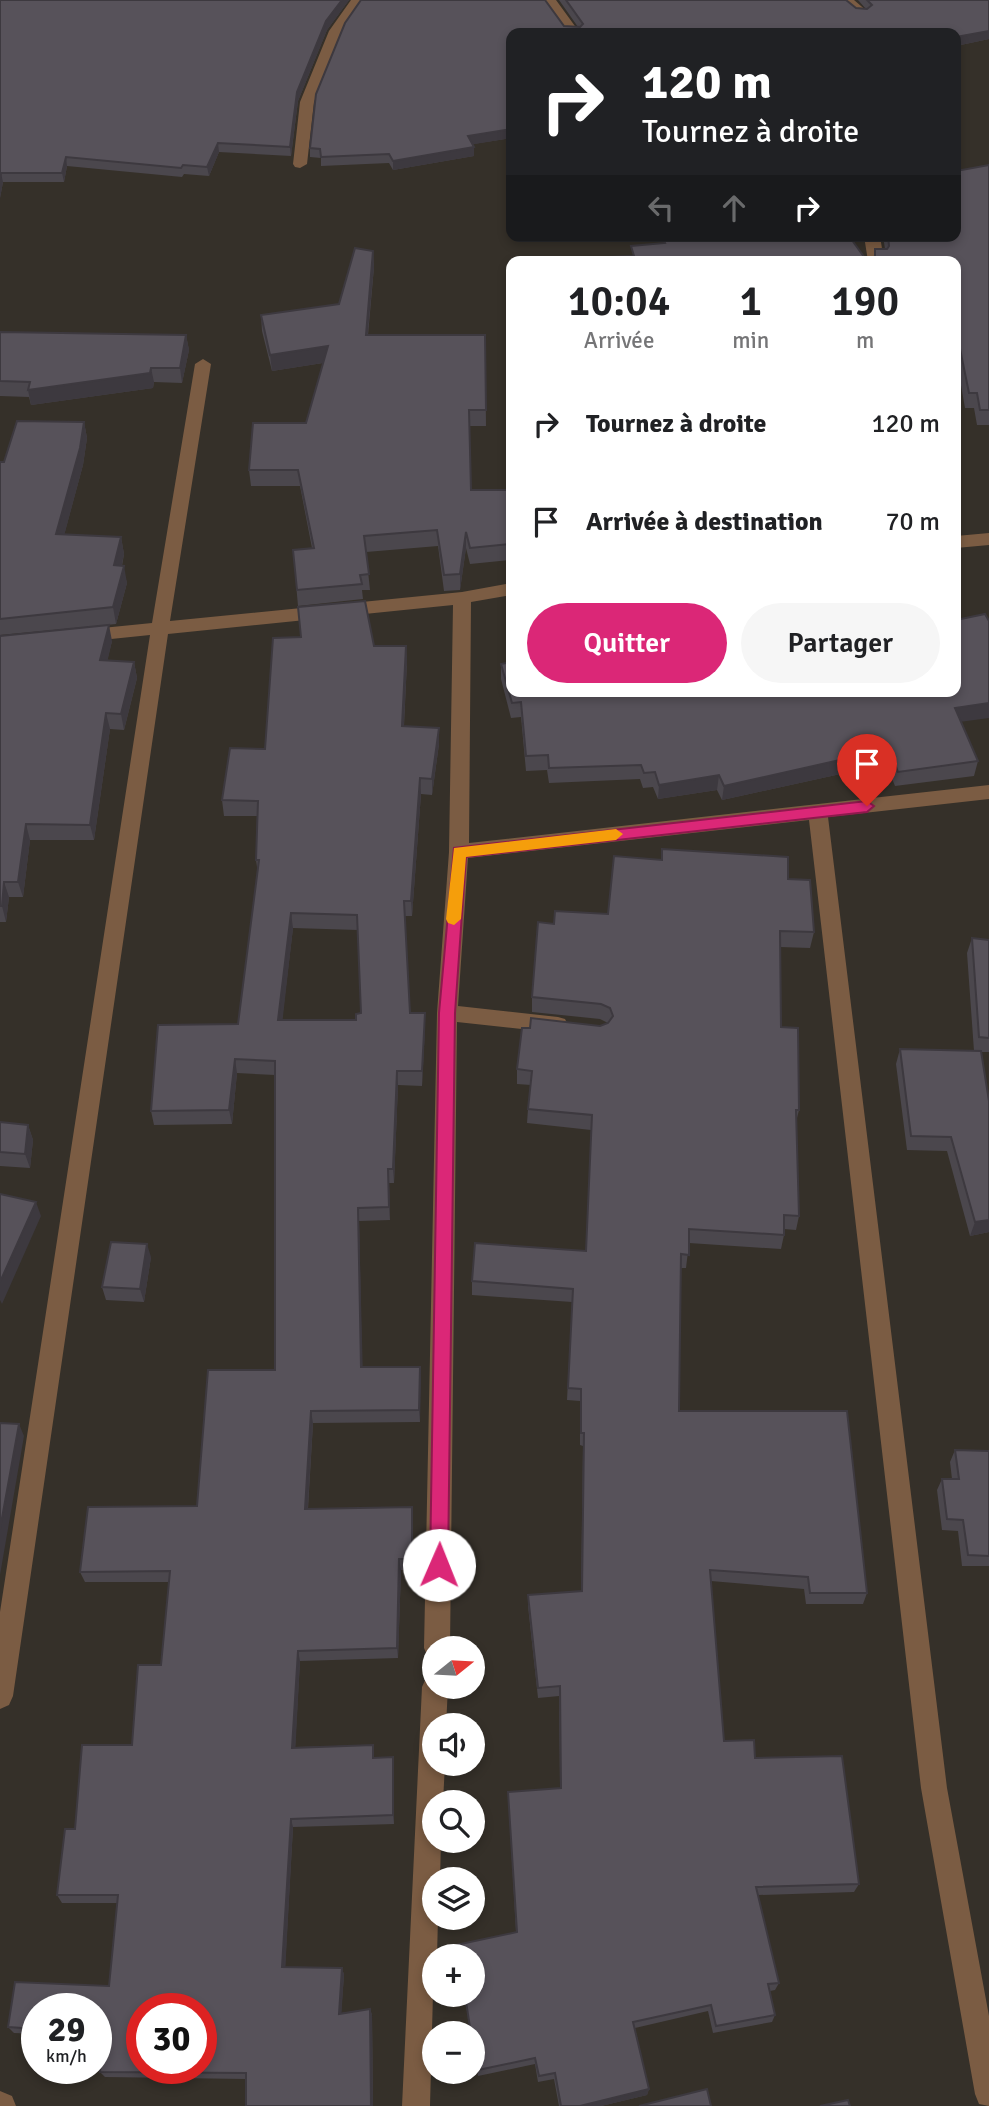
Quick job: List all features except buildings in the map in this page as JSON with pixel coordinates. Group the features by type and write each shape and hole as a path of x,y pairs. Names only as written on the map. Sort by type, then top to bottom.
{"street":[{"path":"300,164 307,102 336,31 358,0"},
{"path":"549,0 569,28"},
{"path":"845,0 861,12"},
{"path":"0,1696 160,628 203,364"},
{"path":"961,542 989,539"},
{"path":"66,638 462,598 506,590"},
{"path":"437,1636 447,1013 459,852 462,598"},
{"path":"459,852 989,792"},
{"path":"818,812 934,1788 989,2095"},
{"path":"447,1013 585,1028"},
{"path":"416,2106 434,1699"}],"slow traffic":[{"path":"454,919 459,852 616,834"}],"route":[{"path":"439,1565 447,1013 459,852 867,806"}]}
